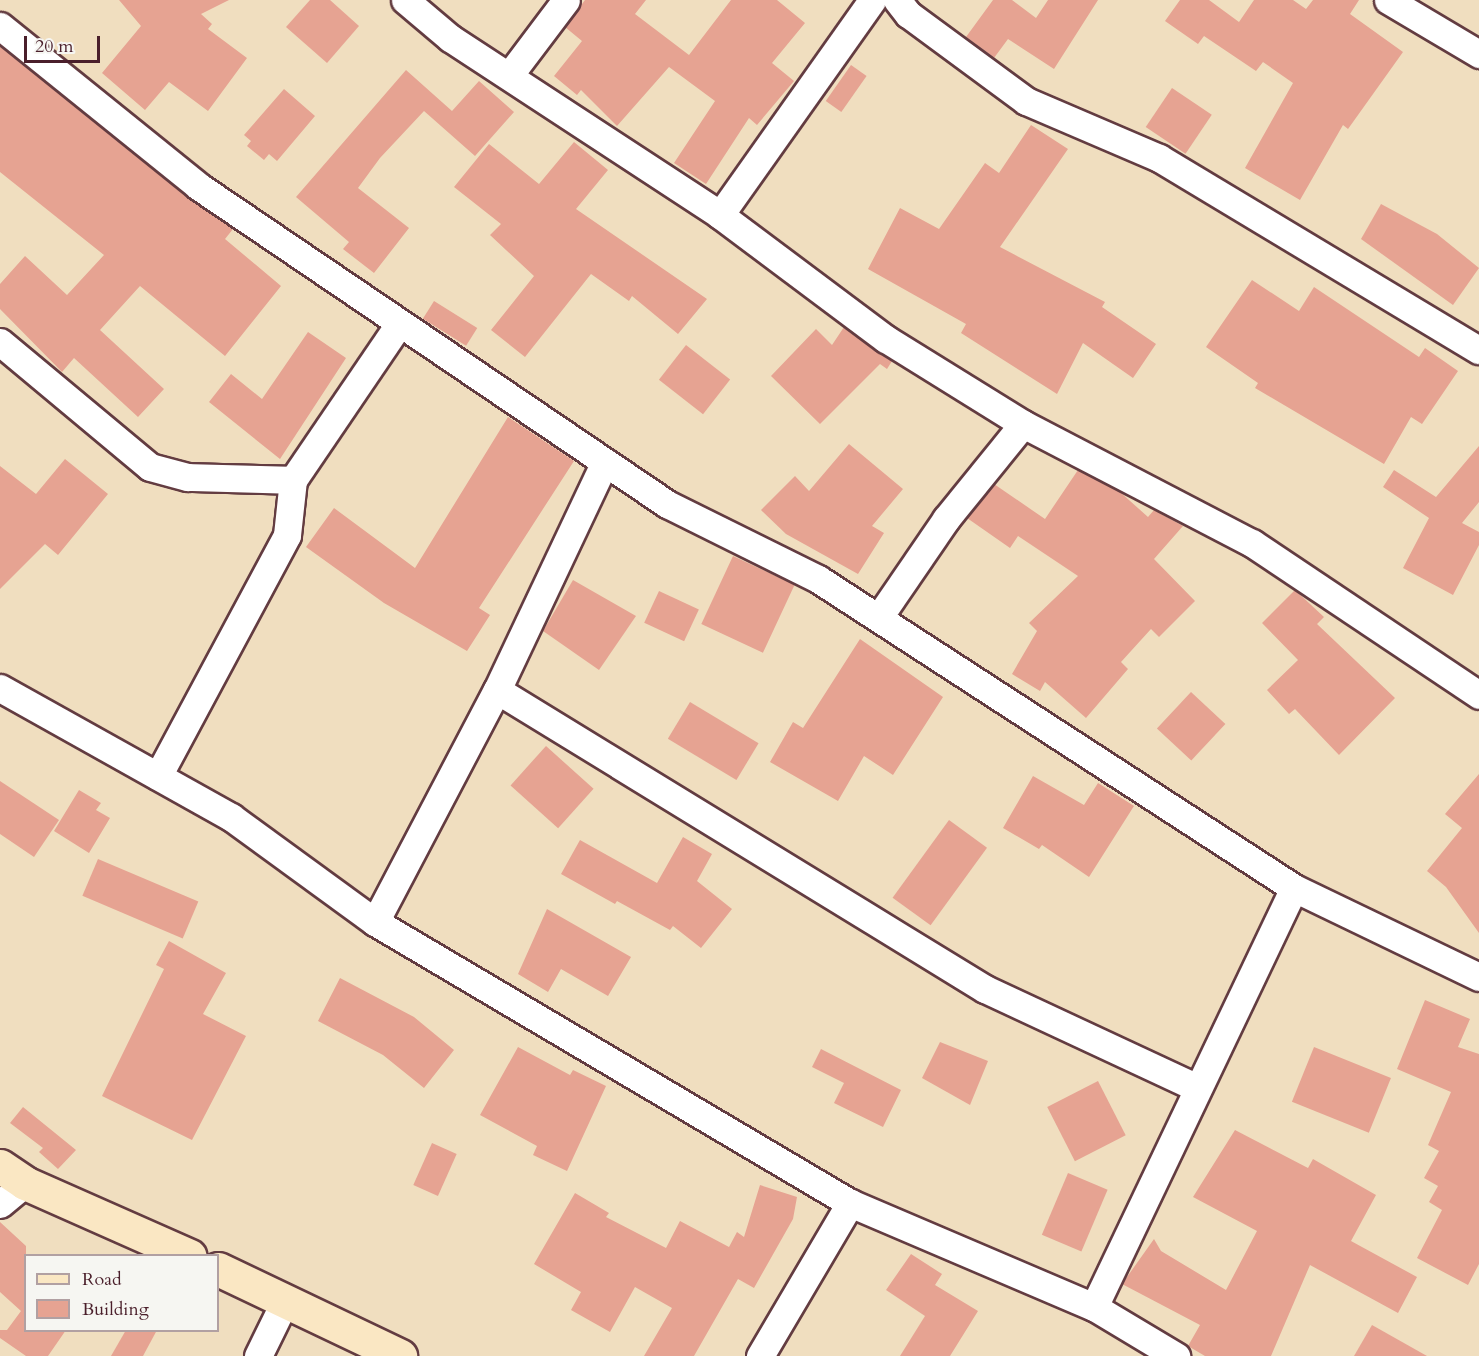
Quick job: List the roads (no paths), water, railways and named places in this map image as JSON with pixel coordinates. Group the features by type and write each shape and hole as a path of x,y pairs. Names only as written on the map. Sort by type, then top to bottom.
{"street":[{"path":"405,0 450,38 511,73 620,152 720,215 886,339 1023,424 1252,543 1479,695"},
{"path":"511,73 566,0"},
{"path":"720,215 872,0"},
{"path":"897,0 908,14 1026,101 1159,158 1479,350"},
{"path":"1388,0 1479,54"},
{"path":"0,26 198,186 668,504 818,579 1294,888 1479,978"},
{"path":"158,776 287,535 293,480 399,324"},
{"path":"0,342 150,467 188,477 293,480"},
{"path":"879,617 946,519 1023,424"},
{"path":"375,922 497,690 605,462"},
{"path":"0,688 231,817 375,922 850,1203 1094,1307 1176,1356"},
{"path":"497,690 985,989 1197,1088"},
{"path":"1094,1307 1294,888"},
{"path":"0,1204 12,1174 186,1254"},
{"path":"760,1356 850,1203"},
{"path":"219,1269 400,1356"},
{"path":"258,1356 285,1301"}]}
